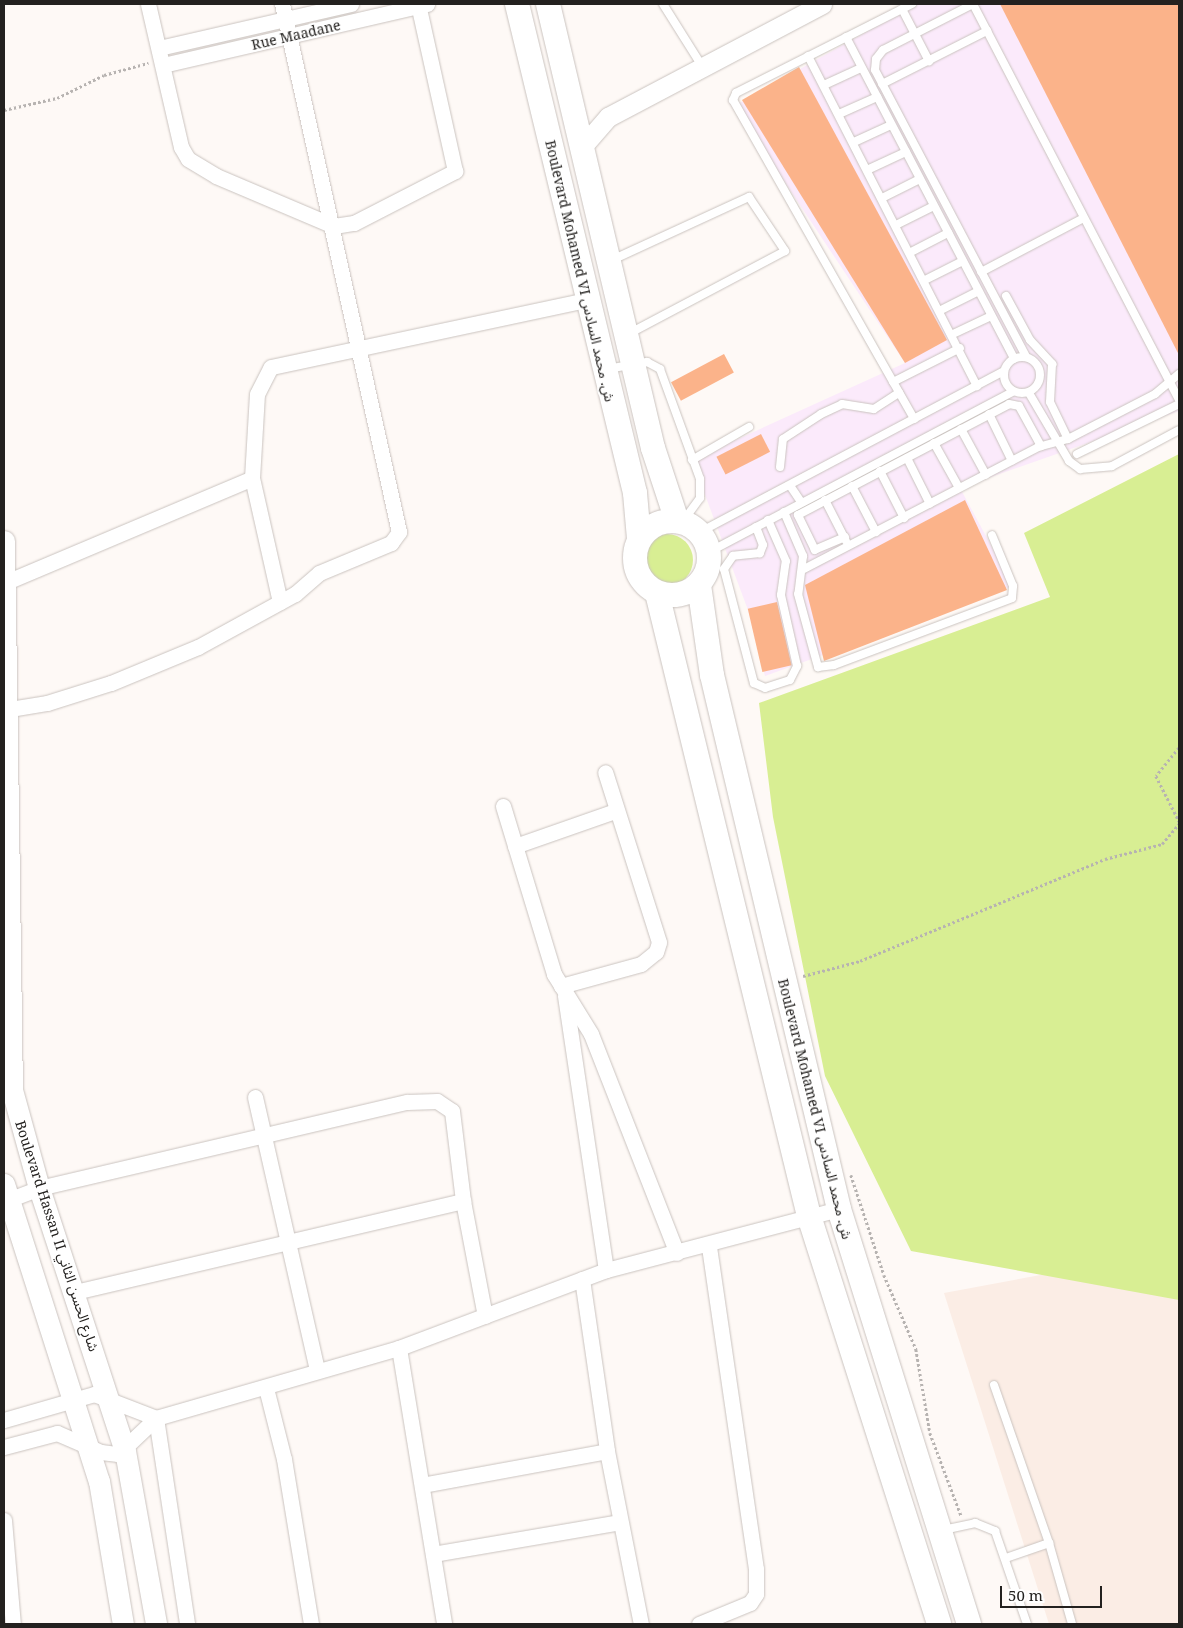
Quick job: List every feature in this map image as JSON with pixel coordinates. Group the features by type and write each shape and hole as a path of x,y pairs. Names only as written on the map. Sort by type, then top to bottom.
{"main road":[{"name":"Boulevard Mohamed VI ش. محمد السادس","path":"517,4 635,493 639,539"},
{"path":"548,4 663,484 692,531 708,570 699,585 679,594 657,593 642,581 635,564 639,539 658,523 692,531"},
{"name":"Boulevard Hassan II شارع الحسن الثاني","path":"4,541 4,710 10,1062 18,1116 39,1188 75,1292 126,1451 156,1624"},
{"name":"Boulevard Mohamed VI ش. محمد السادس","path":"699,585 704,635 720,708 838,1209 969,1624"},
{"path":"657,593 690,717 809,1216 939,1624"},
{"path":"690,717 720,708"},
{"path":"6,1192 99,1481 123,1624"}],"street":[{"path":"148,4 188,159 216,176 334,226 354,223 455,171 422,5"},
{"path":"4,710 47,703 111,683 198,647 280,602 319,573 391,543 398,532 334,226 282,4"},
{"name":"Rue Maadane","path":"161,58 285,20 351,4"},
{"path":"582,147 608,117 822,4"},
{"name":"Rue Maadane","path":"161,58 289,37 422,5"},
{"path":"574,111 608,117"},
{"path":"280,602 252,478 253,424 262,378 271,367 360,350 587,300"},
{"path":"4,583 252,478"},
{"path":"563,990 641,964 656,952 660,942 615,811 605,772"},
{"path":"503,806 563,990 606,1270"},
{"path":"515,846 615,811"},
{"path":"563,990 591,1034 677,1253"},
{"path":"255,1097 262,1136 317,1371"},
{"path":"6,1192 39,1188 417,1099 446,1104 452,1111 462,1201 485,1316"},
{"path":"75,1292 286,1240 462,1201"},
{"path":"4,1447 57,1433 86,1443 109,1454 126,1451 156,1418 400,1348 606,1270 709,1245 838,1209"},
{"path":"699,1624 750,1604 756,1594 709,1245"},
{"path":"582,1279 607,1451 641,1624"},
{"path":"400,1348 444,1624"},
{"path":"266,1388 284,1459 311,1624"},
{"path":"4,1420 74,1399 109,1396 156,1418"},
{"path":"156,1418 187,1624"},
{"path":"422,1485 607,1451"},
{"path":"4,1520 8,1607 13,1624"},
{"path":"433,1554 620,1522"}],"lane":[{"path":"663,4 702,66"},
{"path":"912,4 736,93 733,103 914,419"},
{"path":"692,531 756,527 1013,392 1029,393 1036,389 1041,374 1039,366 1026,357 875,70 876,58 915,34 973,4 1179,400"},
{"path":"902,9 929,61"},
{"path":"882,84 987,31"},
{"path":"846,38 1014,359"},
{"path":"808,56 954,334 977,386"},
{"path":"824,86 861,68"},
{"path":"839,114 877,97"},
{"path":"854,142 891,125"},
{"path":"868,170 906,152"},
{"path":"882,198 920,179"},
{"path":"610,261 749,197 785,251 627,335"},
{"path":"896,225 934,206"},
{"path":"981,272 1084,218"},
{"path":"910,252 948,233"},
{"path":"926,280 963,261"},
{"path":"941,310 979,291"},
{"path":"1006,296 1030,340 1052,364 1050,402 1068,439"},
{"path":"954,334 991,316"},
{"path":"892,382 960,348"},
{"path":"692,531 791,486 1004,371 1014,359 1026,357"},
{"path":"604,370 634,363 660,369 700,479 700,498 692,531"},
{"path":"1004,371 1013,392"},
{"path":"802,570 1041,446 1068,439 1155,394 1168,379 1179,374"},
{"path":"1029,393 1075,467 1096,471 1179,430"},
{"path":"780,467 783,438 821,414 842,404 874,409 899,394"},
{"path":"844,538 819,550 812,546 798,515 989,414 1016,404 1041,446"},
{"path":"1077,454 1179,404"},
{"path":"989,414 1012,461"},
{"path":"692,460 749,427"},
{"path":"961,429 986,475"},
{"path":"934,443 959,488"},
{"path":"907,458 930,504"},
{"path":"880,472 904,518"},
{"path":"791,486 801,502"},
{"path":"852,486 876,532"},
{"path":"825,500 849,546"},
{"path":"784,512 801,549 802,570 798,594 815,662 823,667 1012,598 1014,586 992,535"},
{"path":"756,527 762,537 760,553 734,556 724,569 754,684 765,688 790,680 797,666 781,595 786,560 768,520"},
{"path":"994,1385 1049,1543 1072,1624"},
{"path":"939,1532 964,1524 981,1524 994,1531 1006,1558 1027,1624"},
{"path":"1006,1558 1049,1543"}],"path":[{"path":"4,110 57,98 104,75 161,58"},
{"path":"802,984 809,972 860,961 1105,859 1162,844 1179,822 1156,776 1179,748"},
{"path":"850,1172 884,1275 916,1349 930,1433 964,1524"}],"shaded area":[{"path":"916,4 1179,4 1179,411 960,488 1013,586 765,676 748,610 692,460 905,363 734,106"},
{"path":"1062,1271 1179,1293 1179,1624 1049,1624 944,1293"}],"green space":[{"path":"1179,454 1179,1300 911,1251 825,1076 773,817 759,703 1050,597 1024,533"},
{"path":"667,534 677,536 685,542 691,550 693,560 691,570 685,578 677,584 667,586 657,584 649,578 643,570 641,560 643,550 649,542 657,536"}],"building":[{"path":"1000,4 1179,4 1179,355"},
{"path":"799,67 947,340 905,363 742,100"},
{"path":"724,354 734,373 681,401 671,382"},
{"path":"761,434 770,452 726,475 716,457"},
{"path":"965,500 1007,590 824,661 805,585"},
{"path":"777,602 792,665 762,672 748,609"}]}
